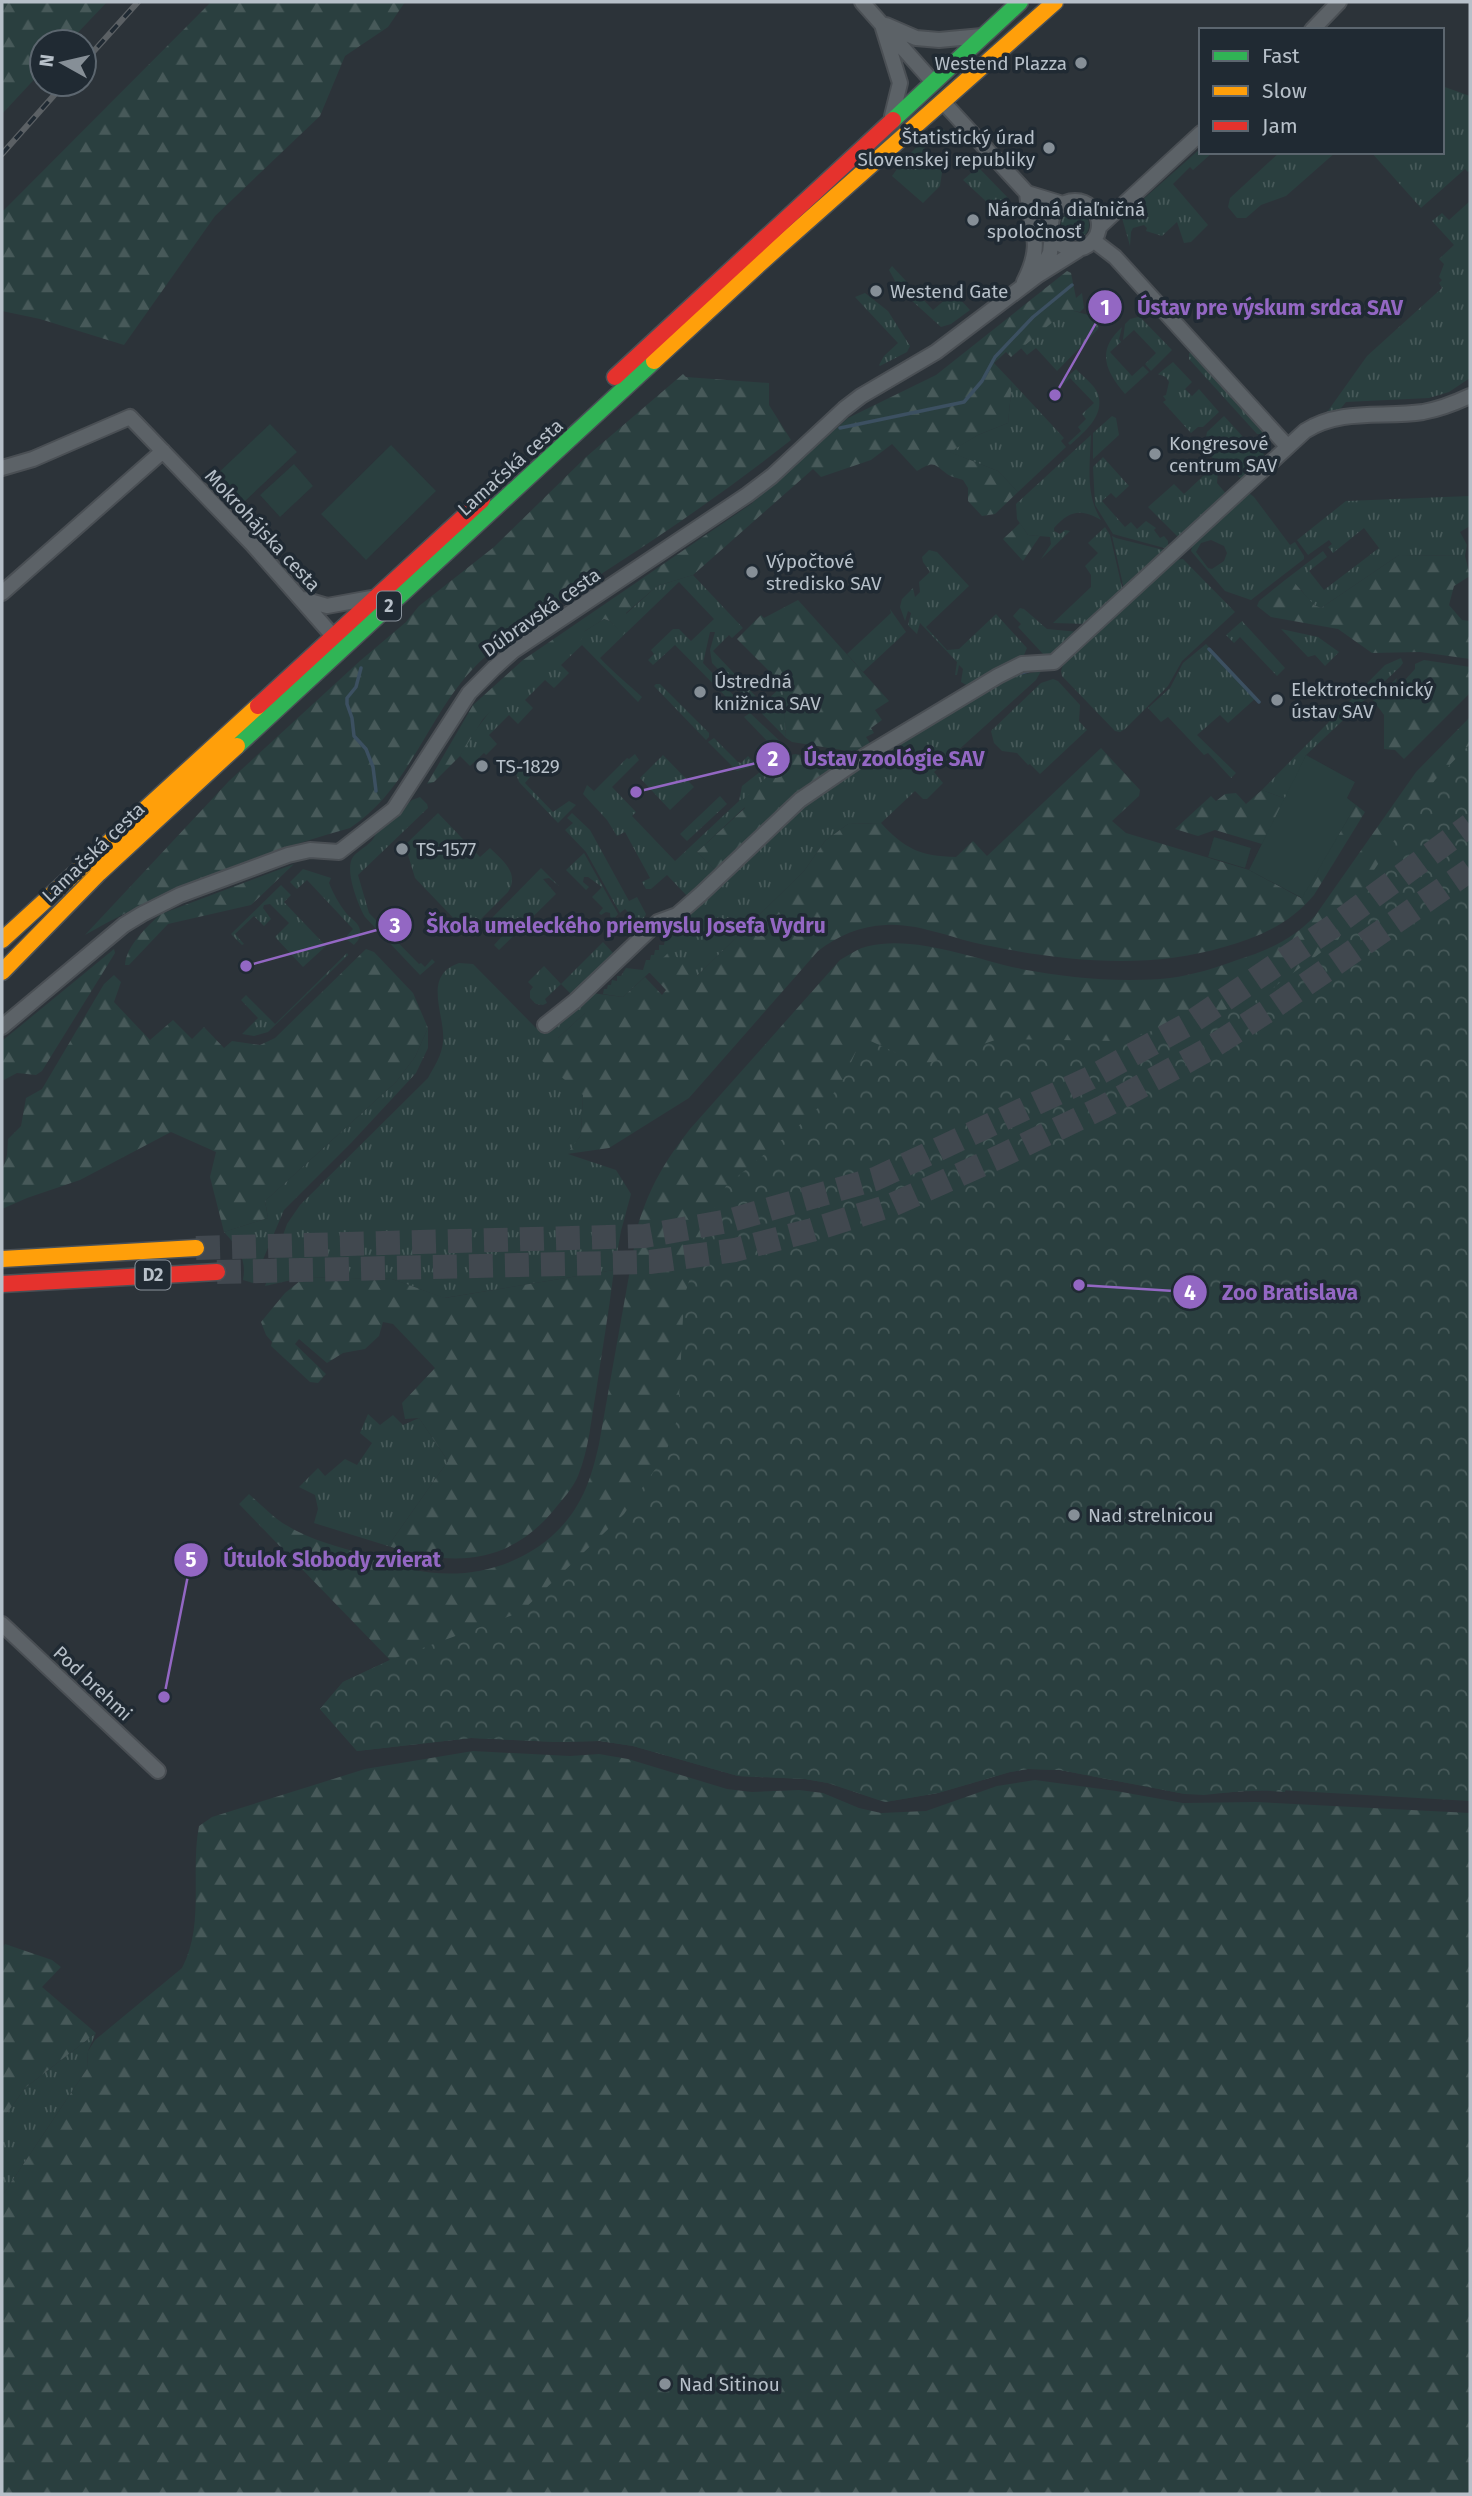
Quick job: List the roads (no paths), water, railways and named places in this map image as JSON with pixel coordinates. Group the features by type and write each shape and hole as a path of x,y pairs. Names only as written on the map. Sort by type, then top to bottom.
{"main road":[{"name":"Lamačská cesta","path":"2,940 601,391 1020,2"},
{"name":"Lamačská cesta","path":"2,972 99,873 766,258 1055,2"},
{"path":"933,82 944,103"},
{"path":"333,636 343,643 351,642"},
{"name":"D2","path":"2,1259 196,1248"},
{"name":"D2","path":"2,1284 217,1272"}],"street":[{"path":"862,2 933,82"},
{"path":"1314,28 1339,2"},
{"path":"882,23 916,38 939,40 982,36"},
{"path":"882,23 900,83 892,118"},
{"path":"944,103 1029,194 1063,247 1078,250 1094,241 1099,226 1199,135"},
{"path":"1029,194 1063,204 1078,201 1092,209 1099,226"},
{"name":"Dúbravská cesta","path":"1020,290 1033,265 1036,251 1029,194"},
{"path":"1092,209 1122,203"},
{"path":"1052,229 1057,209 1063,204"},
{"name":"Dúbravská cesta","path":"1038,275 1050,253 1052,229"},
{"path":"1094,241 1115,257 1287,446"},
{"name":"Dúbravská cesta","path":"2,1027 124,925 161,904 288,855 310,850 339,852 394,809 469,693 494,668 525,643 772,476 844,409 936,352 1038,275 1078,250"},
{"path":"544,1025 575,1001 658,922 677,915 701,894 800,800 998,676 1022,664 1054,662 1287,446 1320,421 1340,417 1422,412 1441,408 1470,396"},
{"name":"Mokrohájska cesta","path":"2,468 33,459 130,416 301,598 333,636"},
{"path":"2,593 163,451"},
{"path":"301,598 308,603 327,606 373,598"},
{"name":"Pod brehmi","path":"2,1623 158,1771"}],"waterway":[{"path":"840,428 964,402 982,381 995,357 1033,317 1072,285"},
{"path":"1209,649 1259,702"},
{"path":"361,668 356,687 347,698 347,704 354,736 366,749 373,767 376,791"},
{"path":"1014,675 1028,671"}],"tunnel":[{"path":"196,1248 645,1236 728,1221 875,1179 1090,1078 1190,1023 1332,927 1470,825"},
{"path":"217,1272 650,1262 735,1250 892,1205 1103,1107 1209,1049 1470,870"}],"railway":[{"path":"98,46 138,2"},
{"path":"2,154 52,98"}],"place":[{"name":"Westend Plazza","path":"1081,63"},
{"name":"Štatistický úrad Slovenskej republiky","path":"1049,148"},
{"name":"Národná diaľničná spoločnosť","path":"973,220"},
{"name":"Westend Gate","path":"876,291"},
{"name":"Ústav pre výskum srdca SAV","path":"1055,395"},
{"name":"Kongresové centrum SAV","path":"1155,454"},
{"name":"Výpočtové stredisko SAV","path":"752,572"},
{"name":"Ústredná knižnica SAV","path":"700,692"},
{"name":"Elektrotechnický ústav SAV","path":"1277,700"},
{"name":"TS-1829","path":"482,766"},
{"name":"Ústav zoológie SAV","path":"636,792"},
{"name":"TS-1577","path":"402,849"},
{"name":"Škola umeleckého priemyslu Josefa Vydru","path":"246,966"},
{"name":"Zoo Bratislava","path":"1079,1285"},
{"name":"Nad strelnicou","path":"1074,1515"},
{"name":"Útulok Slobody zvierat","path":"164,1697"},
{"name":"Nad Sitinou","path":"665,2384"}]}
